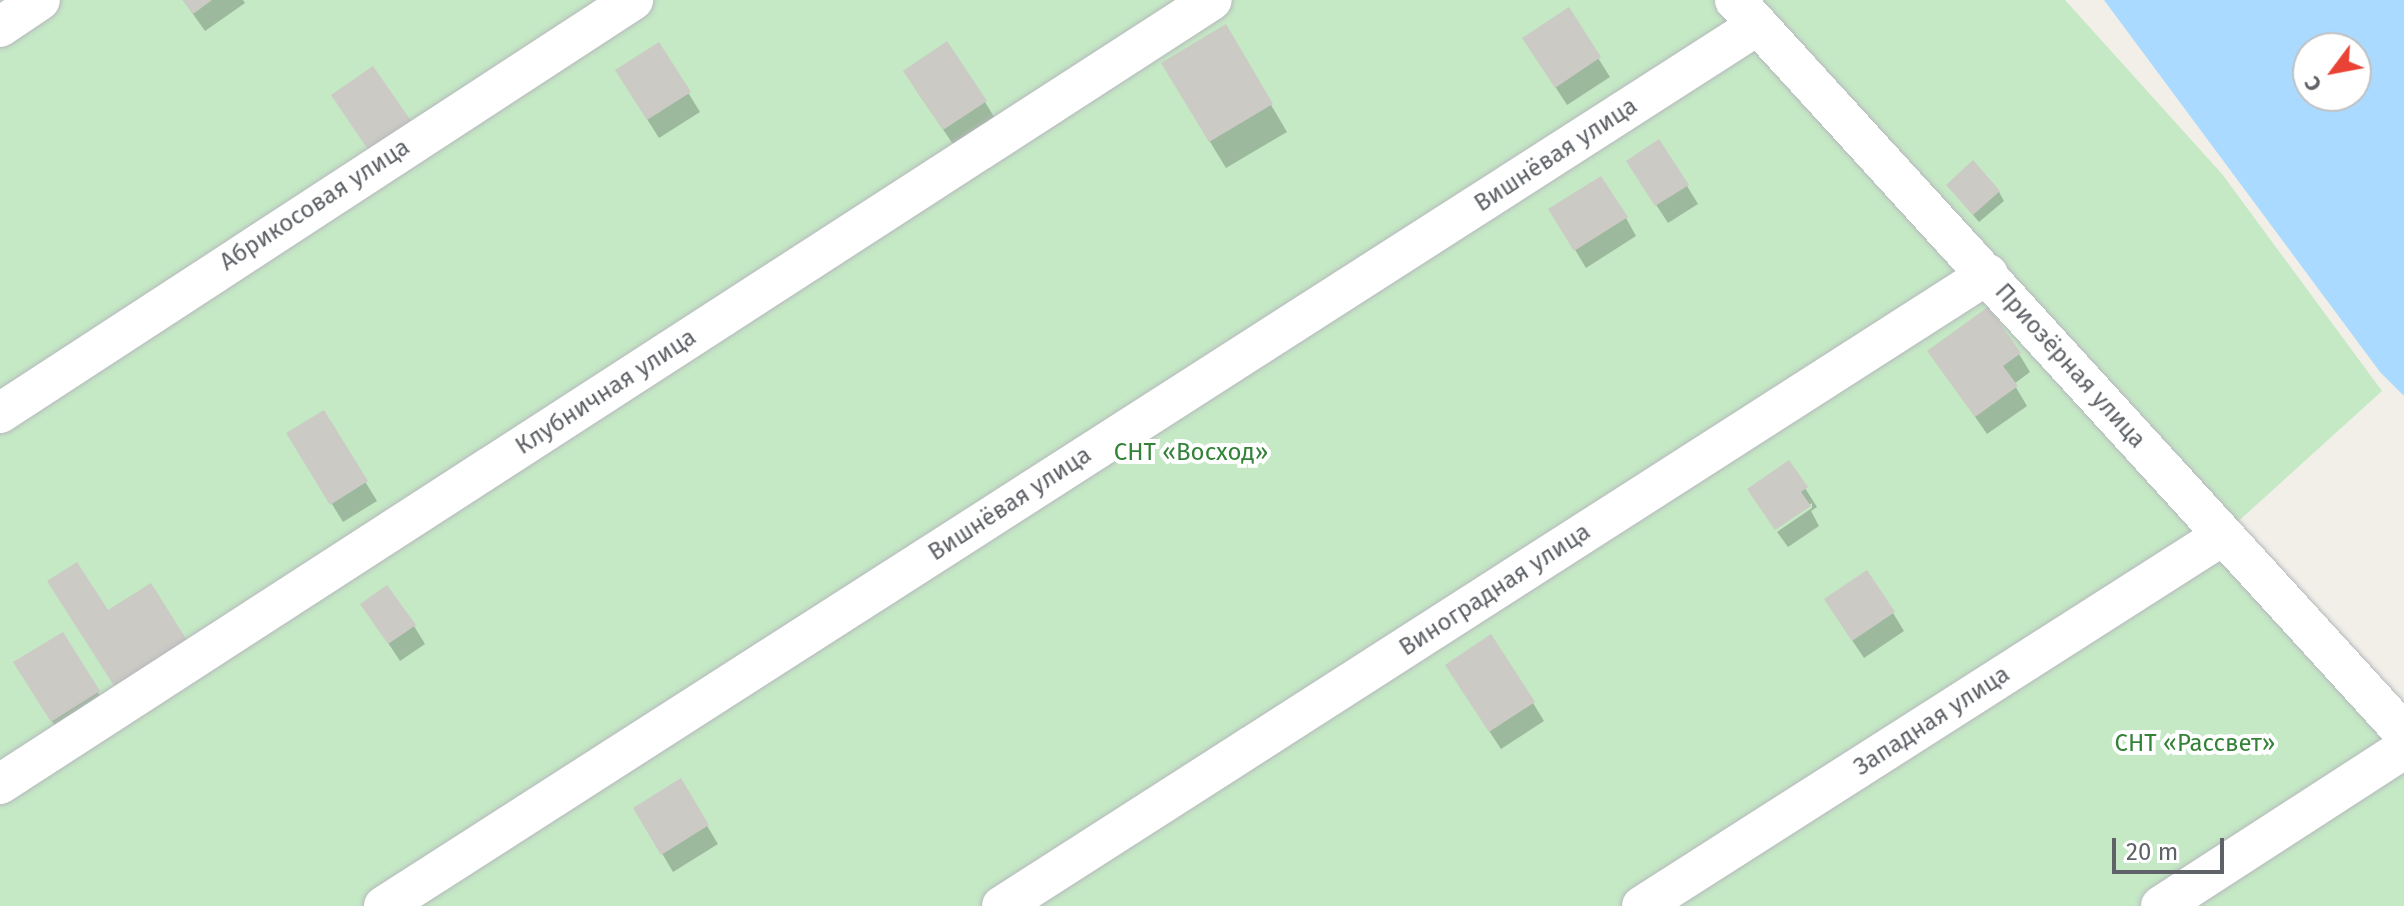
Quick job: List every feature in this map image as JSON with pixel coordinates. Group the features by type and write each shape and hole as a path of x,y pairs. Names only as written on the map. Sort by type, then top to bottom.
{"street":[{"path":"0,27 40,0"},
{"name":"Абрикосовая улица","path":"0,413 633,0"},
{"name":"Клубничная улица","path":"0,784 1212,0"},
{"name":"Приозёрная улица","path":"1746,13 1988,274 2222,536 2404,733"},
{"name":"Вишнёвая улица","path":"384,906 1746,13"},
{"name":"Виноградная улица","path":"1002,906 1988,274"},
{"name":"Западная улица","path":"1642,906 2222,536"},
{"path":"2161,906 2404,749"}],"green space":[{"name":"СНТ «Восход»","path":"0,0 2065,0 2222,174 2382,391 2222,536 2404,733 2404,906 0,906"}],"water":[{"path":"2104,0 2404,0 2404,396 2380,372"}],"building":[{"path":"183,0 212,0 193,14"},
{"path":"1569,7 1601,57 1555,88 1522,38"},
{"path":"1226,24 1273,104 1209,142 1161,63"},
{"path":"947,41 987,101 943,130 903,71"},
{"path":"659,42 691,92 647,120 615,70"},
{"path":"373,66 414,125 371,154 331,95"},
{"path":"1659,139 1689,185 1655,206 1626,161"},
{"path":"1973,160 2000,191 1973,215 1946,185"},
{"path":"1601,176 1628,217 1574,251 1548,209"},
{"path":"1988,307 2021,353 2003,366 2018,386 1975,417 1927,351"},
{"path":"324,410 368,481 330,505 286,433"},
{"path":"1789,460 1808,487 1801,492 1811,506 1775,530 1747,489"},
{"path":"77,562 108,610 151,583 190,645 118,692 47,581"},
{"path":"1867,570 1895,612 1852,641 1824,599"},
{"path":"387,585 416,625 388,644 360,604"},
{"path":"63,632 100,691 51,722 13,662"},
{"path":"1491,634 1535,702 1489,732 1445,665"},
{"path":"681,778 709,825 661,855 633,808"}],"park label":[{"name":"СНТ «Рассвет»","path":"2195,744"}]}
